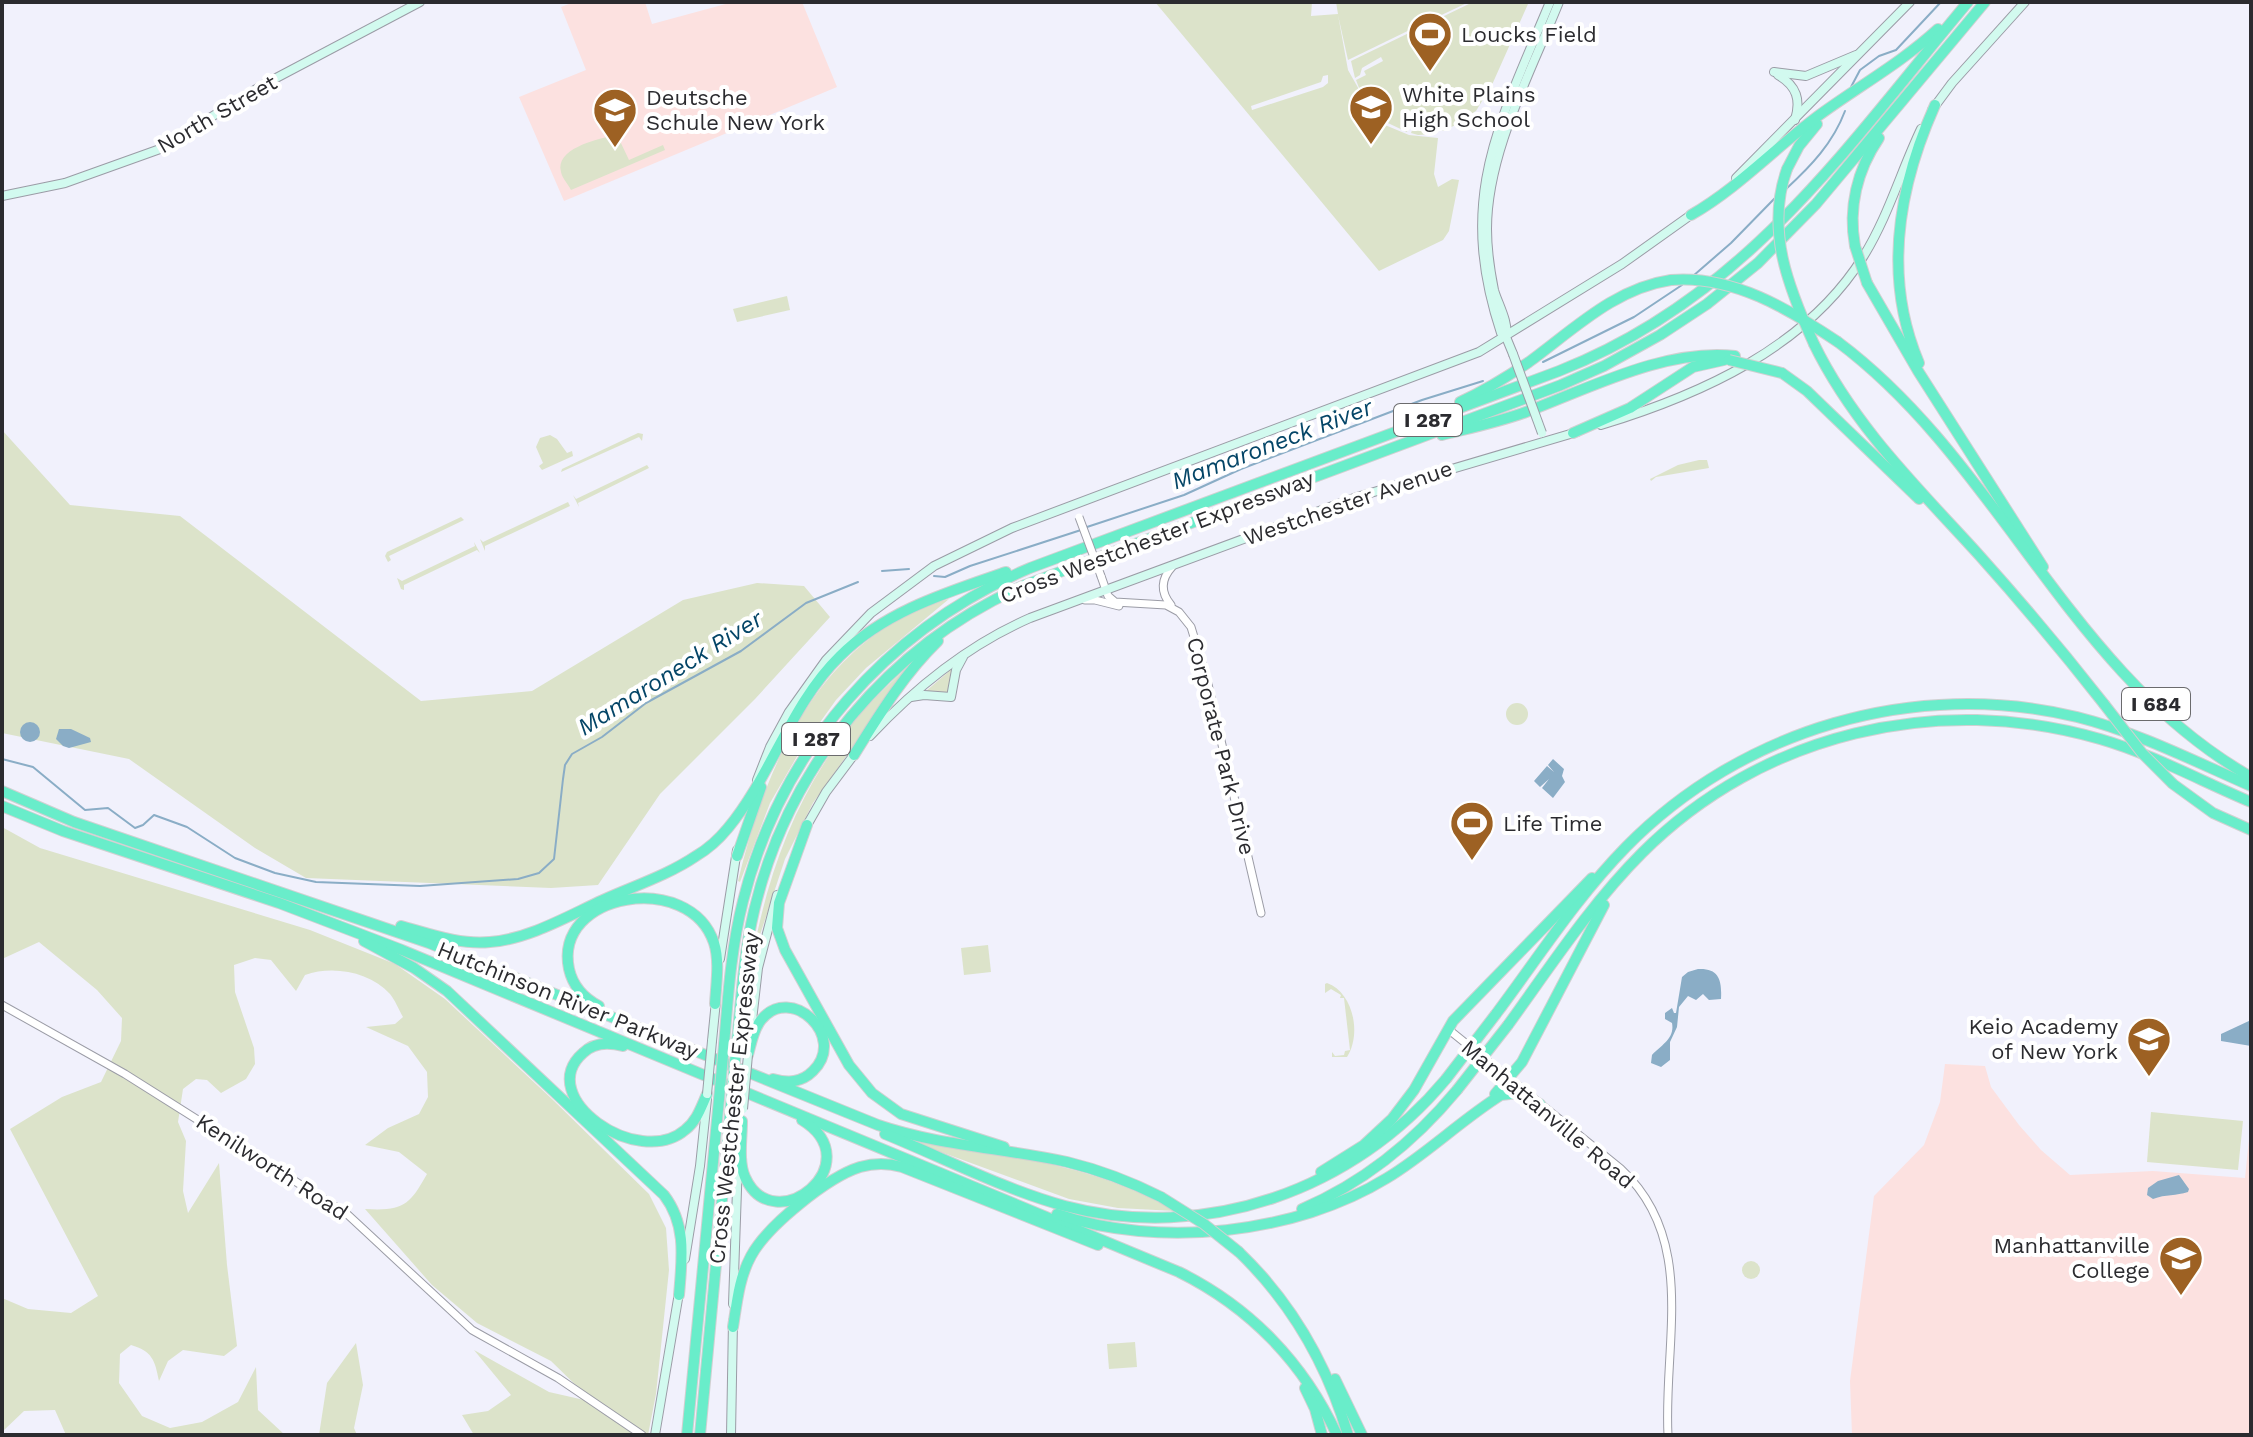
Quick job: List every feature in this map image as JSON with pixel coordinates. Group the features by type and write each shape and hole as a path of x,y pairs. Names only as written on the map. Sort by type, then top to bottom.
{"highway":[{"path":"1947,522 1861,423 1814,344 1794,294 1779,240 1778,203 1787,169 1799,146 1817,124 1915,50 1966,2"},
{"name":"Cross Westchester Expressway","path":"687,1435 734,946 750,874 781,797 820,733 868,676 932,622 996,583 1551,374 1651,326 1712,284 1755,248 1806,196 1966,2"},
{"name":"Cross Westchester Expressway","path":"700,1435 745,958 753,912 772,850 800,790 840,729 876,687 916,650 969,614 1009,592 1587,374 1644,345 1701,309 1744,275 1791,231 1985,2"},
{"path":"1691,215 1722,196 1820,115 1866,86"},
{"path":"1911,90 1873,148 1861,173 1853,208 1855,246 1867,283 1882,313 2074,616"},
{"path":"1927,383 1905,322 1898,249 1908,176 1935,105"},
{"path":"1395,432 1505,378 1622,296 1671,280 1710,281 1739,289 1792,313 1838,342 1878,374 1930,429 2074,616"},
{"path":"1397,446 1505,419 1666,361 1704,355 1732,358 1782,373 1807,391 1947,522"},
{"path":"1573,433 1630,408 1693,367 1732,358"},
{"name":"I 684","path":"1947,522 2029,610 2142,753 2173,784 2213,813 2251,830"},
{"path":"332,909 462,941 491,942 512,939 646,881 698,855 727,829 815,684 840,655 868,632 930,600 1073,552"},
{"path":"854,755 924,654 969,614"},
{"name":"I 684","path":"2074,616 2115,664 2160,708 2211,751 2251,777"},
{"path":"1231,1210 1305,1180 1369,1141 1406,1102 1460,1013 1586,884 1675,804 1706,782 1780,742 1861,716 1935,705 2010,706 2074,717 2145,739 2251,786"},
{"path":"1247,1225 1309,1206 1366,1175 1410,1141 1457,1090 1605,894 1657,838 1722,788 1796,751 1867,729 1940,720 2004,720 2077,733 2130,749 2251,802"},
{"path":"737,856 775,752"},
{"name":"Hutchinson River Parkway","path":"2,791 74,822 437,946 739,1071 913,1136 1037,1157 1105,1173 1161,1197 1204,1224 1239,1252 1272,1287 1299,1324 1326,1373 1348,1435"},
{"name":"Hutchinson River Parkway","path":"2,806 77,836 328,921 1163,1265 1219,1295 1255,1323 1281,1349 1314,1392 1337,1435"},
{"path":"807,825 780,898 777,928 785,950 852,1069 880,1100 904,1116 1037,1157"},
{"path":"817,1102 1021,1191 1061,1205 1107,1214 1186,1216 1231,1210 1284,1195 1342,1168 1402,1125 1446,1079 1589,891 1639,834"},
{"path":"1464,1122 1501,1089 1522,1062 1597,916 1657,838"},
{"path":"646,1032 588,1000 572,979 568,954 572,937 582,921 603,907 629,899 652,898 676,903 695,915 709,932 715,948 715,1004"},
{"path":"328,921 414,968 447,991 664,1195 675,1213 682,1236 679,1295"},
{"path":"739,1071 786,1082 801,1079 820,1062 824,1051 823,1037 817,1023 808,1014 793,1008 780,1009 759,1022 748,1055"},
{"path":"667,1060 617,1044 596,1045 582,1053 574,1065 570,1079 573,1094 584,1110 611,1132 632,1141 651,1143 671,1139 687,1129 697,1117 707,1094"},
{"path":"979,1189 1066,1217 1117,1229 1191,1233 1247,1225 1300,1215 1352,1197 1398,1171 1503,1094 1518,1093 1540,1104"},
{"path":"742,1121 743,1167 749,1184 762,1195 773,1199 802,1197 822,1176 826,1163 824,1147 809,1125 772,1104"},
{"path":"733,1327 741,1279 763,1238 837,1177 871,1164 905,1168 1053,1229 1163,1265"},
{"path":"1299,1324 1322,1354 1362,1435"},
{"path":"1281,1349 1313,1404 1322,1435"}],"main road":[{"name":"North Street","path":"2,196 65,183 160,149 261,86 420,2"},
{"path":"1542,438 1513,354 1501,333 1493,308 1483,264 1481,221 1484,185 1497,131 1550,2"},
{"path":"1506,337 1508,331 1489,264 1487,225 1490,188 1505,135 1559,2"},
{"path":"655,1435 700,1166 715,1004 737,856 755,786 770,747 794,704 826,660 866,618 906,585 987,538 1461,360 1506,337 1638,253 1735,179 1910,2"},
{"name":"Westchester Avenue","path":"742,1121 755,987 766,931 783,877 826,792 854,755 906,700 965,653 1000,632 1048,610 1396,483 1542,438 1573,433 1655,409 1698,391 1756,358 1808,318 1842,285 1864,255 1935,105 2025,2"},
{"path":"1795,121 1797,93 1790,83 1774,72 1809,76 1866,48"},
{"path":"1504,321 1514,326 1525,325"},
{"path":"906,700 924,695 951,697 956,670 965,653"},
{"path":"731,1435 735,1205 742,1121"}],"street":[{"path":"1075,504 1108,596 1115,602 1155,603 1172,607"},
{"path":"1172,607 1164,594 1163,583 1169,569 1177,563"},
{"path":"1048,610 1090,599 1119,606 1135,603"},
{"name":"Corporate Park Drive","path":"1172,607 1186,620 1199,647 1261,913"},
{"name":"Kenilworth Road","path":"2,1005 125,1074 347,1214 472,1330 558,1378 642,1435"},
{"name":"Manhattanville Road","path":"1448,1029 1626,1174 1645,1198 1663,1232 1673,1288 1668,1435"}],"shaded area":[{"name":"Deutsche Schule New York","path":"574,2 645,2 652,24 733,2 802,2 837,87 564,201 519,97 586,70 561,7"},
{"path":"1945,1064 1985,1066 1991,1087 2019,1125 2041,1150 2070,1175 2153,1171 2245,1178 2251,1119 2251,1435 1852,1435 1850,1381 1874,1196 1924,1145 1940,1102"}],"green space":[{"name":"White Plains High School","path":"1155,2 1312,2 1311,16 1338,14 1336,2 1469,2 1431,20 1428,14 1420,18 1422,24 1348,60 1338,15 1348,70 1361,93 1356,80 1366,75 1364,71 1383,61 1381,57 1362,68 1355,78 1351,61 1473,2 1527,2 1491,87 1482,86 1488,91 1471,114 1472,117 1443,131 1437,118 1431,123 1435,134 1418,135 1411,133 1419,118 1409,121 1407,132 1373,116 1409,135 1438,138 1434,174 1438,187 1452,179 1459,180 1449,231 1443,240 1379,271","holes":["1328,75 1328,83 1323,87 1252,110 1251,106 1321,82 1323,76"]},
{"path":"611,136 619,139 629,160 663,145 665,150 571,190 561,172 564,157 578,147"},
{"path":"787,296 790,310 737,322 733,309"},
{"path":"2,430 70,505 180,516 421,701 532,691 683,600 757,583 804,586 830,617 755,699 660,794 598,885 551,888 306,878 255,848 129,759 2,733"},
{"path":"638,433 643,434 642,441 639,437 561,472 562,469"},
{"path":"550,435 567,453 572,451 573,456 542,470 539,466 543,463 536,447 540,438"},
{"path":"1707,460 1709,468 1650,479 1678,465"},
{"path":"647,465 649,468 578,503 579,507 573,495 576,499"},
{"path":"568,502 570,506 485,546 485,551 480,539 483,542"},
{"path":"461,517 464,520 389,556 391,560 388,562 387,552"},
{"path":"474,542 480,553 477,550 401,589 397,578 402,581 475,546"},
{"path":"949,599 866,668 836,700 803,746 770,803 738,881 765,792 806,709 834,672 866,641 905,616"},
{"path":"953,668 946,695 926,691"},
{"path":"904,670 906,672 813,803 785,859 752,959 778,858 806,795 842,737"},
{"path":"1517,703 1525,706 1528,714 1525,722 1517,725 1509,722 1506,714 1509,706"},
{"path":"2,827 40,848 310,930 395,964 445,999 552,1099 649,1194 666,1228 669,1270 656,1394 648,1435 474,1435 462,1415 488,1411 511,1395 474,1350 549,1392 593,1402 551,1361 477,1323 432,1285 365,1209 388,1209 404,1204 427,1174 399,1152 365,1145 388,1128 419,1114 428,1097 427,1072 408,1046 366,1027 395,1024 403,1017 390,994 372,980 339,971 305,975 296,991 271,960 255,958 234,965 235,992 254,1048 255,1064 246,1079 221,1093 207,1080 196,1079 183,1089 178,1122 186,1141 183,1191 188,1213 219,1163 237,1346 224,1356 183,1350 168,1361 159,1381 151,1357 144,1350 131,1345 120,1354 119,1383 142,1416 170,1428 202,1422 238,1402 256,1367 258,1410 285,1435 66,1435 55,1410 24,1411 2,1432 2,1298 28,1309 71,1313 98,1296 10,1129 62,1097 101,1082 121,1041 122,1018 97,990 39,942 2,959"},
{"path":"988,945 991,972 964,975 961,948"},
{"path":"1327,983 1343,995 1352,1015 1354,1037 1352,1048 1347,1057 1332,1057 1332,1052 1335,1056 1344,1055 1345,1051 1350,1050 1344,998 1331,989 1325,993"},
{"path":"2151,1112 2243,1121 2238,1170 2147,1162"},
{"path":"911,1141 1079,1171 1143,1194 1175,1211 1118,1208 1069,1199"},
{"path":"1751,1261 1760,1270 1751,1279 1742,1270"},
{"path":"1135,1342 1137,1367 1109,1369 1107,1344"},
{"path":"356,1343 363,1385 354,1428 357,1435 319,1435 327,1383"}],"water":[{"path":"26,722 34,722 40,732 34,742 26,742 20,736 20,728"},
{"path":"59,729 71,729 90,738 91,742 69,748 63,746 56,739"},
{"path":"1553,759 1564,769 1562,776 1565,782 1553,798 1542,788 1549,779 1540,787 1534,781 1547,766 1554,772 1548,765"},
{"path":"1698,969 1711,971 1718,976 1721,999 1709,1000 1703,994 1696,1000 1688,996 1679,1007 1677,1027 1670,1042 1670,1060 1661,1067 1651,1063 1652,1055 1671,1033 1672,1023 1665,1019 1665,1013 1672,1008 1676,1013 1682,977"},
{"path":"2251,1020 2251,1046 2221,1041 2221,1034"},
{"path":"2179,1175 2188,1192 2153,1199 2147,1195 2148,1188 2158,1181"}],"waterway":[{"name":"Mamaroneck River","path":"1851,87 1860,70 1879,56 1896,50 1941,2"},
{"name":"Mamaroneck River","path":"1786,189 1820,153 1845,111"},
{"name":"Mamaroneck River","path":"1693,276 1775,198"},
{"name":"Mamaroneck River","path":"1543,362 1634,317 1682,285"},
{"name":"Mamaroneck River","path":"1087,527 1184,495 1241,469 1422,400 1483,381"},
{"name":"Mamaroneck River","path":"934,576 945,577 1081,530"},
{"name":"Mamaroneck River","path":"882,571 909,569"},
{"name":"Mamaroneck River","path":"2,759 33,767 85,810 108,808 135,828 154,815 187,827 235,858 275,873 316,882 420,886 518,879 539,873 554,859 565,765 572,754 602,737 646,703 741,651 806,603 858,582"}],"place":[{"name":"Loucks Field","path":"1430,73"},
{"name":"White Plains High School","path":"1371,146"},
{"name":"Deutsche Schule New York","path":"615,149"},
{"name":"Life Time","path":"1472,862"},
{"name":"Keio Academy of New York","path":"2149,1078"},
{"name":"Manhattanville College","path":"2181,1297"}]}
